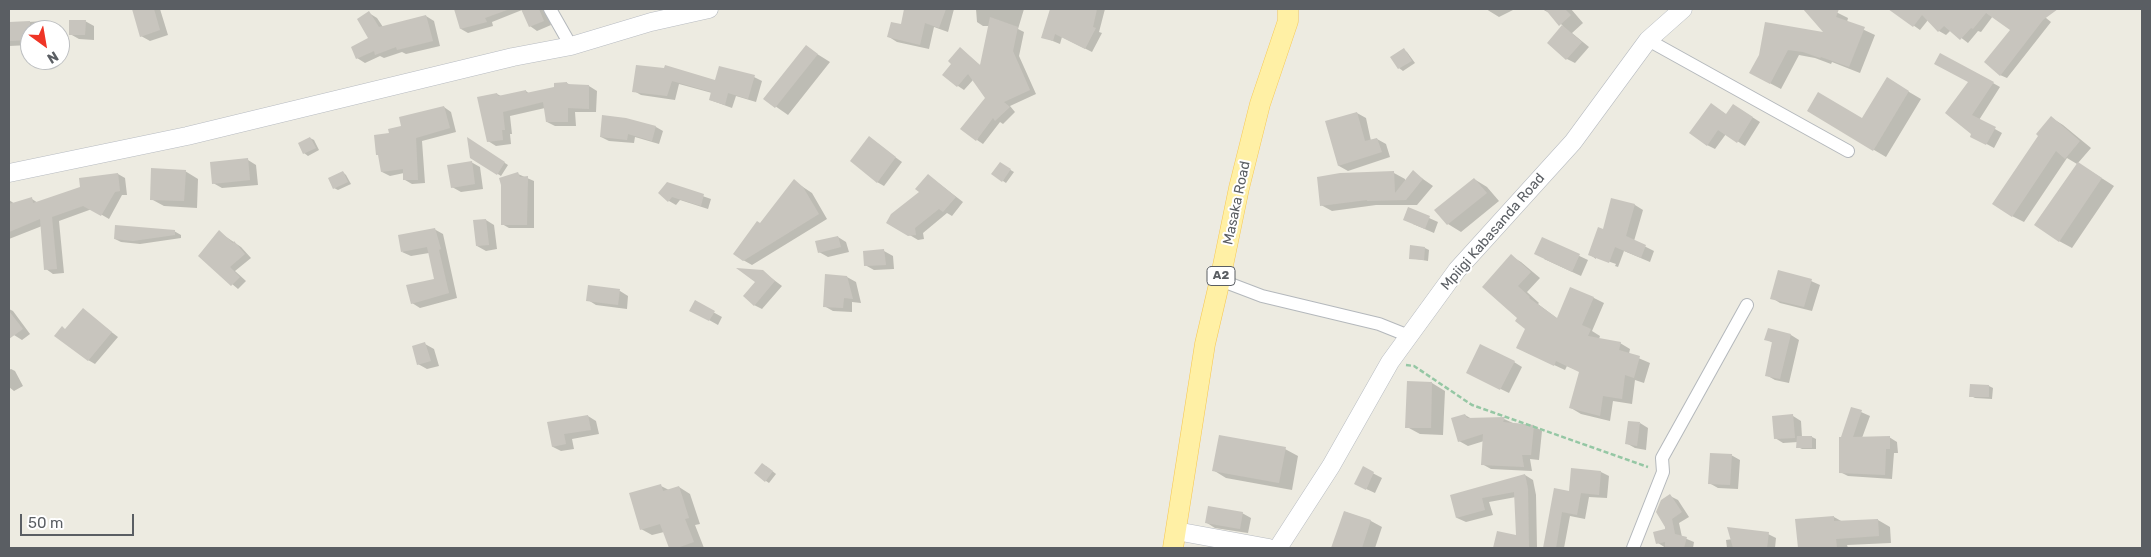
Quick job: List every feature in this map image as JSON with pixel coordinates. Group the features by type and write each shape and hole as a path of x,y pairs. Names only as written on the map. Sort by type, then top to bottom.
{"main road":[{"path":"9,173 187,136 513,58 571,46 651,22 709,9"},
{"name":"Masaka Road","path":"1174,540 1204,344 1220,280 1238,188 1260,104 1288,21 1288,9"},
{"name":"Mpiigi Kabasanda Road","path":"1278,548 1331,466 1390,362 1457,270 1573,142 1648,40 1683,9"},
{"path":"1174,540 1269,548"}],"street":[{"path":"550,9 571,46"},
{"path":"1648,40 1848,151"},
{"path":"1220,280 1262,296 1379,324 1409,336"},
{"path":"1633,548 1663,472 1662,458 1747,305"}],"path":[{"path":"1390,362 1414,366 1472,405 1663,472"}],"building":[{"path":"132,9 154,9 160,30 140,37"},
{"path":"454,9 507,10 485,18 487,22 460,29"},
{"path":"521,9 539,9 544,21 529,27"},
{"path":"904,9 946,9 939,28 925,23 920,45 887,37 891,22 901,24"},
{"path":"1050,9 1097,9 1093,27 1096,28 1085,49 1055,34 1053,41 1041,38"},
{"path":"1545,9 1565,9 1571,15 1559,26"},
{"path":"1803,9 1839,9 1836,17 1865,27 1849,67 1821,57 1788,50 1770,84 1749,73 1759,55 1765,22 1823,32"},
{"path":"1888,9 2058,9 2043,20 2000,76 1984,62 2010,30 1986,13 1973,29 1971,28 1960,40 1944,26 1938,32 1922,15 1913,27"},
{"path":"369,11 379,27 426,15 433,41 397,50 396,47 375,55 374,51 356,59 351,47 368,38 357,19"},
{"path":"990,17 1018,27 1013,51 1030,90 1004,102 1010,107 995,121 993,118 976,141 960,129 985,98 968,74 957,87 942,75 951,64 948,61 960,47 980,65"},
{"path":"70,20 86,20 85,35 70,35"},
{"path":"20,21 20,40 9,41 9,22"},
{"path":"1562,25 1582,42 1566,60 1547,43"},
{"path":"806,45 818,54 775,108 763,99"},
{"path":"1404,48 1412,61 1398,69 1390,57"},
{"path":"1940,53 1994,82 1972,115 1996,127 1986,145 1970,137 1971,134 1945,113 1968,82 1934,64"},
{"path":"636,65 664,68 665,65 715,80 719,66 755,75 748,99 728,93 725,105 709,100 711,92 672,81 667,96 632,92"},
{"path":"1887,77 1909,91 1873,151 1807,111 1818,92 1862,118"},
{"path":"567,82 567,84 589,85 589,109 568,108 568,122 546,122 543,102 503,112 505,130 502,130 503,140 487,142 477,97 497,93 498,96 526,90 526,93 554,87 554,83"},
{"path":"1711,103 1726,114 1733,104 1753,117 1737,143 1718,130 1707,146 1689,133"},
{"path":"444,106 450,128 416,138 418,180 403,180 403,169 381,172 378,155 376,155 374,135 389,133 388,129 401,126 399,117"},
{"path":"1357,112 1365,141 1377,138 1382,152 1338,166 1325,121"},
{"path":"602,115 626,118 656,126 652,141 628,134 627,140 600,137"},
{"path":"2051,116 2080,141 2065,159 2056,151 2012,217 1992,204 2038,136 2036,134"},
{"path":"869,136 896,157 877,183 850,161"},
{"path":"310,137 316,148 303,154 298,143"},
{"path":"467,137 505,162 497,175 470,158"},
{"path":"248,158 250,180 212,184 210,162"},
{"path":"472,161 475,184 451,188 447,165"},
{"path":"1000,162 1011,169 1002,182 991,174"},
{"path":"2078,162 2102,178 2059,242 2034,225"},
{"path":"151,168 186,170 184,201 150,200"},
{"path":"1413,170 1423,179 1406,200 1367,200 1320,206 1317,177 1340,173 1394,171 1395,193"},
{"path":"343,171 348,182 333,189 328,178"},
{"path":"518,172 520,177 528,176 527,225 501,225 501,185 499,178"},
{"path":"118,173 120,191 115,192 101,216 83,206 52,217 57,269 44,270 40,219 9,232 9,204 32,197 33,203 80,187 79,178"},
{"path":"928,174 956,197 943,212 939,209 915,228 916,235 908,236 886,223 891,214 919,192 915,189"},
{"path":"1474,178 1487,193 1447,225 1434,210"},
{"path":"794,179 803,187 819,214 743,261 733,254 757,221 760,223"},
{"path":"667,182 704,194 701,206 672,197 668,202 658,193"},
{"path":"1611,198 1635,204 1626,236 1646,245 1641,258 1615,247 1609,263 1588,255 1598,227 1603,229"},
{"path":"1408,207 1430,216 1425,229 1403,220"},
{"path":"486,219 489,245 476,246 473,220"},
{"path":"115,225 175,230 175,235 133,241 114,239"},
{"path":"435,228 449,293 411,304 406,285 434,279 427,247 401,252 398,235"},
{"path":"219,230 233,243 234,241 245,254 230,267 240,277 231,286 198,256"},
{"path":"838,236 841,247 818,253 815,241"},
{"path":"1542,237 1580,254 1572,272 1534,254"},
{"path":"1410,245 1425,247 1424,260 1409,259"},
{"path":"884,249 886,265 864,266 863,251"},
{"path":"1511,254 1531,272 1518,286 1529,298 1557,318 1570,287 1594,297 1582,325 1591,329 1588,336 1621,342 1619,350 1640,356 1634,378 1625,375 1622,399 1603,396 1600,416 1569,408 1579,372 1556,361 1554,366 1516,348 1525,329 1515,321 1517,318 1482,287"},
{"path":"736,268 763,270 775,281 754,306 743,296 755,282"},
{"path":"1778,270 1812,279 1804,307 1770,299"},
{"path":"825,274 847,276 853,299 844,298 843,308 823,307"},
{"path":"588,285 620,289 618,305 586,301"},
{"path":"695,300 715,311 709,321 689,311"},
{"path":"83,308 112,332 88,361 54,336 62,326 65,329"},
{"path":"9,311 23,329 9,339"},
{"path":"1768,328 1791,334 1780,379 1765,376 1772,342 1764,340"},
{"path":"425,342 431,361 417,365 412,346"},
{"path":"1480,344 1515,361 1500,390 1466,373"},
{"path":"1407,381 1432,382 1431,428 1405,428"},
{"path":"1970,384 1989,385 1989,397 1969,397"},
{"path":"1851,407 1862,410 1853,437 1890,436 1890,449 1886,449 1885,475 1839,473 1839,437 1841,437"},
{"path":"1465,414 1467,418 1505,417 1503,422 1534,425 1531,455 1522,455 1524,467 1481,465 1483,434 1458,442 1451,418"},
{"path":"1793,414 1795,438 1774,439 1772,416"},
{"path":"588,415 591,430 564,434 566,444 552,447 547,422"},
{"path":"1628,421 1640,422 1637,446 1625,444"},
{"path":"1219,435 1286,447 1279,483 1212,471"},
{"path":"1797,436 1812,436 1812,448 1796,448"},
{"path":"1710,453 1732,454 1730,485 1708,484"},
{"path":"762,463 773,471 765,482 754,473"},
{"path":"1363,466 1374,472 1366,490 1354,484"},
{"path":"1571,468 1601,471 1599,495 1581,493 1577,515 1562,512 1556,548 1543,548 1554,488 1569,491"},
{"path":"1525,474 1528,489 1529,548 1493,548 1497,531 1516,535 1514,492 1482,498 1485,510 1456,518 1450,495"},
{"path":"661,484 663,491 679,486 689,518 685,519 694,542 677,548 669,548 660,524 640,530 629,493"},
{"path":"1670,494 1682,512 1672,519 1675,534 1687,537 1684,548 1665,548 1665,542 1656,544 1653,532 1665,529 1665,527 1656,512 1661,500"},
{"path":"1208,506 1243,512 1240,529 1205,523"},
{"path":"1344,511 1371,520 1362,548 1331,548"},
{"path":"1834,516 1834,521 1878,519 1879,536 1836,539 1837,548 1798,548 1795,519"},
{"path":"1727,527 1769,532 1767,548 1733,548"}]}
